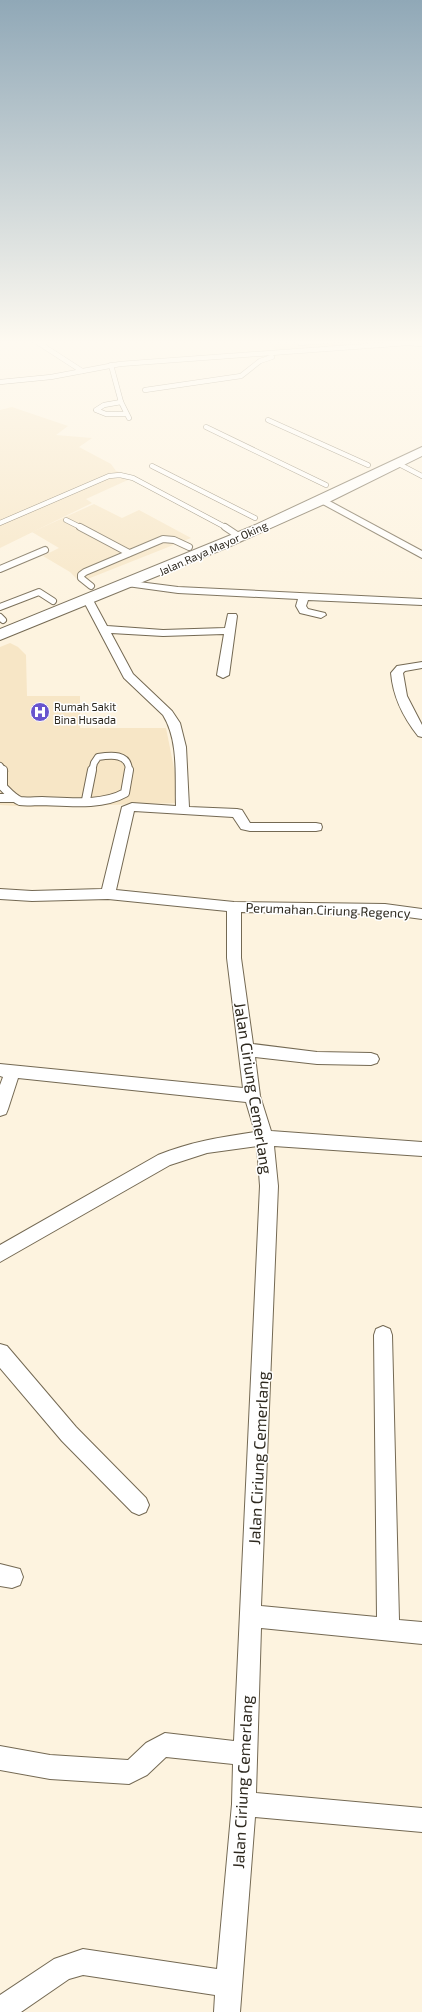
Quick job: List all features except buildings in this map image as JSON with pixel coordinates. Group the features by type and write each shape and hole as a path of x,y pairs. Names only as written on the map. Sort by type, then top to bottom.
{"main road":[{"name":"Jalan Raya Mayor Oking","path":"1,616 49,607 90,593 189,547 235,534 256,518 422,439"},
{"name":"Jalan Raya Mayor Oking","path":"90,593 130,584 235,534 322,500 420,453"},
{"name":"Jalan Raya Mayor Oking","path":"0,635 49,607"}],"street":[{"path":"322,500 422,555"},
{"path":"405,545 416,542"},
{"path":"130,584 178,590 422,602"},
{"path":"90,593 103,629 128,676 168,713 174,722 180,747 183,811"},
{"path":"304,597 301,606 304,611 321,615"},
{"path":"223,675 232,616"},
{"path":"103,629 163,633 229,631"},
{"path":"422,665 401,668 397,673 397,678 411,717 422,733"},
{"path":"108,894 127,810 136,806 183,811 238,813 246,826 250,827 316,827"},
{"name":"Perumahan Ciriung Regency","path":"0,894 32,896 108,894 234,907 385,909 422,914"},
{"name":"Jalan Ciriung Cemerlang","path":"227,2012 228,1984 244,1804 250,1616 269,1193 265,1138 252,1096 234,958 234,907"},
{"path":"247,1050 317,1058 371,1059"},
{"path":"0,1109 6,1072 252,1096"},
{"path":"0,1254 164,1160 184,1152 207,1146 265,1138 422,1150"},
{"path":"383,1335 388,1630"},
{"path":"0,1353 69,1434 139,1505"},
{"path":"250,1616 422,1633"},
{"path":"0,1758 50,1767 129,1772 137,1770 147,1756 156,1749 165,1745 245,1754"},
{"path":"244,1804 422,1820"},
{"path":"4,2012 8,2005 63,1968 83,1962 228,1984"}],"lane":[{"path":"220,434 326,485"},
{"path":"299,434 368,465"},
{"path":"397,463 422,476"},
{"path":"152,466 256,518"},
{"path":"0,523 109,476 118,475 133,478 235,534"},
{"path":"66,520 129,553"},
{"path":"90,593 81,578 82,573 157,541 167,539 180,542 189,547"},
{"path":"0,569 45,550"},
{"path":"0,766 4,771 2,787 14,798 21,801 108,800 122,796 127,785 130,767 127,760 122,756 98,757 94,763 86,800"},
{"path":"0,798 14,798"}],"shaded area":[{"path":"0,434 57,434 56,435 92,438 79,447 111,464 116,471 131,476 224,525 130,479 86,499 92,503 0,548"},
{"path":"94,504 122,518 139,510 191,538 80,582 70,572 43,556 59,548 32,532"},
{"name":"Rumah Sakit Bina Husada","path":"10,643 18,647 26,655 27,696 80,696 80,728 166,728 181,803 34,807 0,805 0,647"}],"place":[{"name":"Rumah Sakit Bina Husada","path":"40,712"}]}
